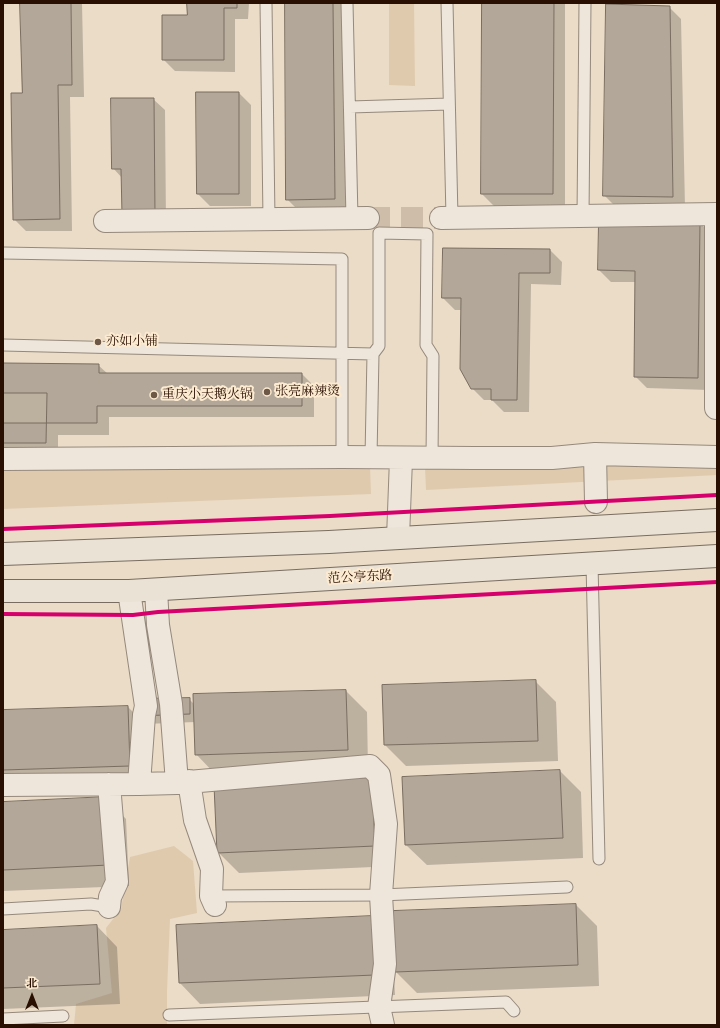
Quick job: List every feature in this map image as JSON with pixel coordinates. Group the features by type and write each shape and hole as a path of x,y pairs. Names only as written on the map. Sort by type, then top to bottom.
{"main road":[{"path":"3,554 329,542 717,520"},
{"name":"范公亭东路","path":"3,591 156,590 717,556"}],"street":[{"path":"446,217 716,214 716,408"},
{"path":"105,221 360,218"},
{"path":"3,459 342,457 401,459 552,458 595,454 717,457"},
{"path":"595,454 596,502"},
{"path":"398,538 401,459"},
{"path":"156,590 158,625 183,782 212,869 213,900"},
{"path":"129,591 146,706 139,784"},
{"path":"3,785 139,784 183,782 370,766 378,775 386,824 382,895 385,964 381,1016"},
{"path":"109,907 110,897 117,882 110,784"}],"lane":[{"path":"266,3 269,219"},
{"path":"347,3 350,107 360,218"},
{"path":"446,217 450,104 447,3"},
{"path":"583,216 585,3"},
{"path":"350,107 450,104"},
{"path":"371,457 373,354 379,346 378,233 427,234 426,345 433,356 432,458"},
{"path":"3,253 342,259 342,457"},
{"path":"3,345 373,354"},
{"path":"592,564 598,859"},
{"path":"213,900 568,887"},
{"path":"3,909 90,904 109,907"},
{"path":"170,1015 381,1016 506,1002 514,1010"},
{"path":"3,1019 63,1016"}],"shaded area":[{"path":"389,3 414,3 415,86 389,85"},
{"path":"717,463 717,475 426,490 425,468"},
{"path":"370,466 371,494 3,509 3,471"},
{"path":"174,846 193,861 197,913 170,919 167,1025 74,1025 76,1004 112,993 106,928 121,909 130,857"}],"building":[{"path":"20,3 71,3 72,85 58,85 60,219 13,220 11,93 22,93"},
{"path":"187,3 237,3 237,8 224,8 224,60 162,60 162,15 187,15"},
{"path":"285,3 333,3 335,199 286,200"},
{"path":"482,3 554,3 553,194 481,194"},
{"path":"606,4 670,6 673,197 603,196"},
{"path":"196,92 239,92 239,194 197,194"},
{"path":"111,98 154,98 155,215 122,215 121,169 112,169"},
{"path":"599,221 700,222 698,378 634,377 635,271 598,270"},
{"path":"443,248 550,249 550,273 519,273 517,400 491,400 491,389 471,389 460,369 461,298 442,298"},
{"path":"3,363 99,364 99,373 302,373 302,406 97,406 97,423 3,423"},
{"path":"3,393 47,393 46,443 3,443"},
{"path":"536,680 538,741 384,745 382,685"},
{"path":"346,690 348,750 195,755 193,694"},
{"path":"190,698 190,714 138,716 137,699"},
{"path":"128,706 130,766 3,770 3,710"},
{"path":"560,770 563,838 405,845 402,777"},
{"path":"372,778 375,846 217,853 214,785"},
{"path":"106,797 109,865 3,870 3,802"},
{"path":"576,904 578,965 395,972 393,911"},
{"path":"372,916 375,975 179,983 176,925"},
{"path":"97,925 100,984 3,988 3,930"}],"tunnel":[{"path":"368,218 441,218"}],"cycle path":[{"path":"3,529 330,516 717,495"},
{"path":"3,614 133,615 158,612 717,582"}],"place":[{"name":"亦如小铺","path":"98,342"},
{"name":"张亮麻辣烫","path":"267,392"},
{"name":"重庆小天鹅火锅","path":"154,395"}]}
